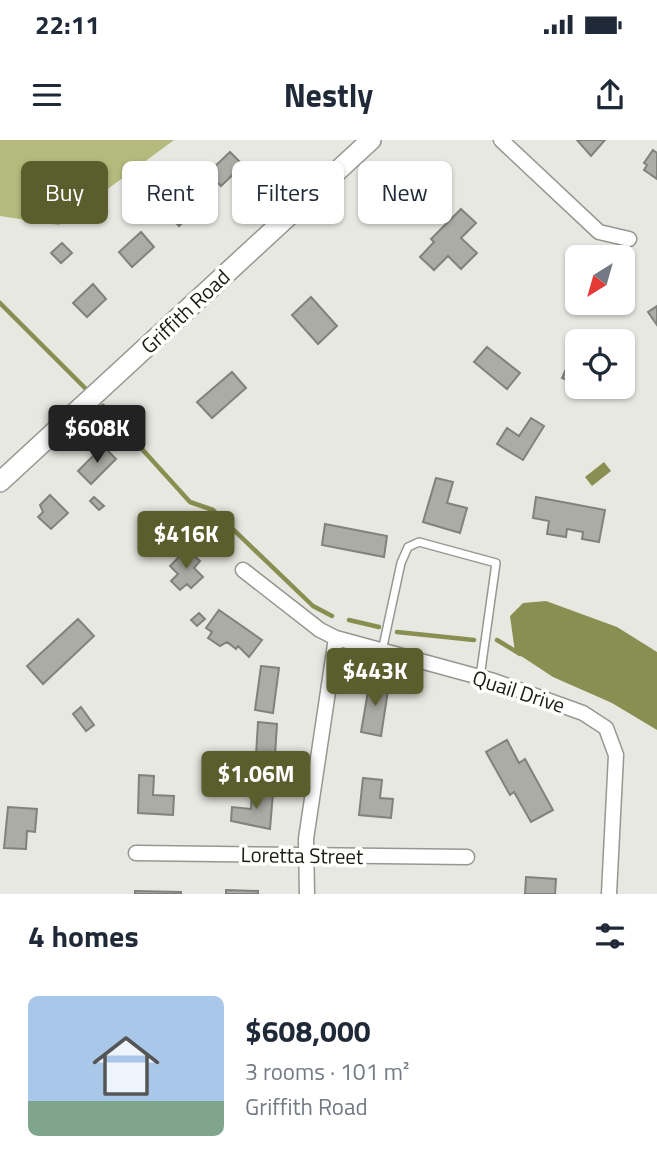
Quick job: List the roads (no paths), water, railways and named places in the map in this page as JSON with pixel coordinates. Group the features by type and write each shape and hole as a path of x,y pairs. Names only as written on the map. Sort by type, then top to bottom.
{"street":[{"name":"Griffith Road","path":"1,480 371,140"},
{"path":"501,140 599,232 629,239"},
{"name":"Quail Drive","path":"243,570 304,618 336,638 480,677 595,719 606,729 616,755 609,894"},
{"path":"307,894 307,855 336,638"},
{"name":"Loretta Street","path":"136,853 467,857"}],"lane":[{"path":"382,651 401,563 408,547 419,542 496,563 480,677"}],"waterway":[{"path":"0,303 85,388"},
{"path":"103,406 190,502 213,510 313,606 332,616"},
{"path":"349,620 379,627"},
{"path":"397,632 474,640"},
{"path":"497,640 520,654"}]}
